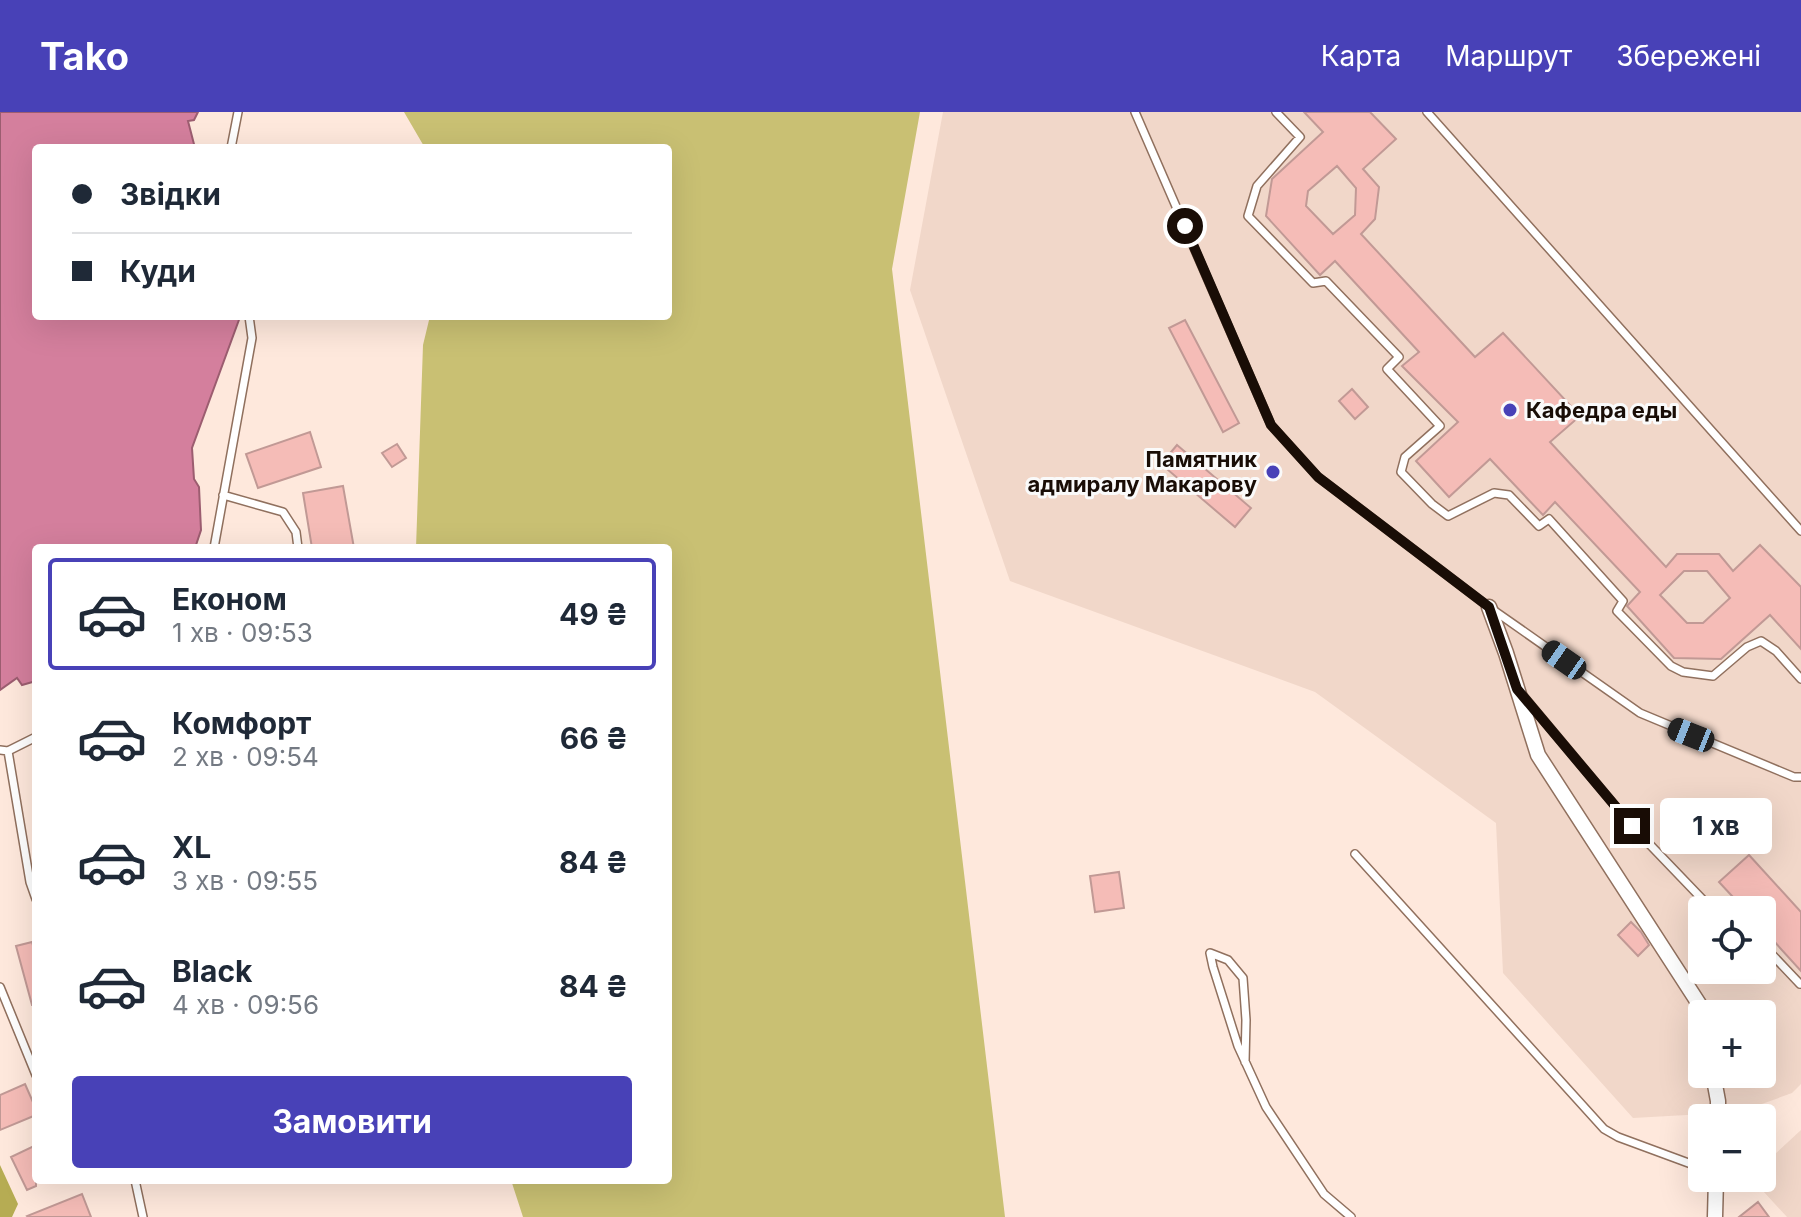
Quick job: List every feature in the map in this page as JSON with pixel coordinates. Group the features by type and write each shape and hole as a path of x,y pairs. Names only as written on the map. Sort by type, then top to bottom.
{"street":[{"path":"1489,607 1538,755 1696,1000"},
{"path":"1715,1217 1716,1192"}],"lane":[{"path":"232,144 238,112"},
{"path":"1135,112 1271,425 1318,477 1489,607 1640,713 1794,777 1801,777"},
{"path":"1276,112 1300,137 1257,186 1248,216 1313,283 1326,281 1399,357 1387,369 1440,426 1405,457 1401,472 1448,516 1494,493 1509,495 1539,526 1549,519 1623,601 1617,611 1671,666 1683,672 1713,676 1747,647 1761,641 1776,651 1801,679"},
{"path":"1427,112 1801,531"},
{"path":"215,544 252,338 250,320"},
{"path":"223,495 283,512 296,532 298,544"},
{"path":"1517,689 1632,826 1699,896"},
{"path":"32,739 4,751 32,888"},
{"path":"1355,854 1604,1129 1688,1163"},
{"path":"1245,1062 1243,978 1228,960 1210,953 1238,1046 1245,1062 1266,1107 1324,1194 1351,1217"},
{"path":"1776,959 1800,984"},
{"path":"0,987 32,1065"},
{"path":"136,1184 143,1217"}],"shaded area":[{"path":"0,112 198,112 194,120 188,121 194,144 32,144 32,320 239,320 192,448 194,479 199,487 201,530 196,544 32,544 32,682 22,685 17,678 0,690"},
{"path":"404,112 920,112 892,269 1005,1217 523,1217 512,1184 672,1184 672,544 416,544 423,345 429,320 672,320 672,144 423,144"},
{"path":"943,112 1801,112 1801,1084 1792,1093 1762,1104 1688,1104 1688,1115 1633,1118 1503,973 1496,823 1315,692 1010,581 910,290"},
{"path":"1801,1130 1801,1217 1787,1217 1764,1192 1776,1192 1776,1153"},
{"path":"0,1165 18,1204 12,1217 0,1217"}],"building":[{"path":"1304,112 1370,112 1396,139 1363,169 1379,187 1375,219 1361,234 1475,357 1503,333 1580,416 1550,442 1666,567 1677,554 1719,554 1733,571 1760,545 1801,587 1801,649 1770,615 1721,659 1674,658 1627,606 1640,592 1555,502 1543,515 1490,459 1449,497 1416,461 1458,422 1402,366 1419,352 1335,261 1320,275 1266,216 1272,179 1323,132","holes":["1337,166 1356,188 1355,215 1333,234 1306,206 1308,191","1684,571 1707,571 1730,598 1703,623 1687,623 1660,595"]},
{"path":"1185,320 1239,423 1223,432 1169,328"},
{"path":"1352,389 1368,407 1355,419 1339,401"},
{"path":"310,432 321,467 258,488 246,454"},
{"path":"397,444 406,458 392,467 382,453"},
{"path":"1177,445 1251,508 1235,527 1161,464"},
{"path":"343,486 353,544 311,544 303,493"},
{"path":"1749,855 1801,912 1801,971 1776,943 1776,896 1732,896 1719,882"},
{"path":"1119,872 1124,908 1095,912 1090,876"},
{"path":"1631,922 1649,945 1638,956 1618,935"},
{"path":"32,942 32,1005 16,946"},
{"path":"25,1084 32,1100 32,1117 0,1130 0,1095"},
{"path":"32,1147 32,1184 36,1186 27,1190 11,1157"},
{"path":"82,1194 91,1217 27,1216"},
{"path":"1758,1202 1769,1217 1739,1217"}],"place":[{"name":"Кафедра еды","path":"1510,410"},
{"name":"Памятник адмиралу Макарову","path":"1273,472"}],"route":[{"path":"1185,226 1271,425 1318,477 1489,607 1517,689 1632,826"}]}
